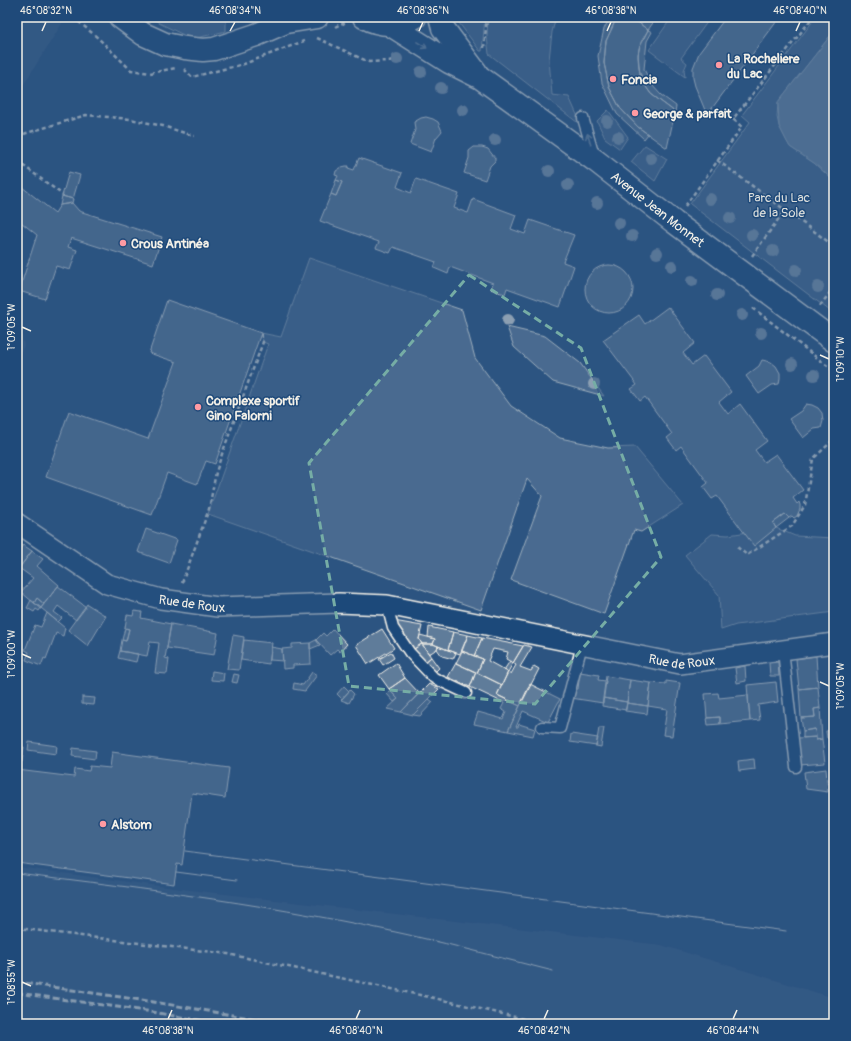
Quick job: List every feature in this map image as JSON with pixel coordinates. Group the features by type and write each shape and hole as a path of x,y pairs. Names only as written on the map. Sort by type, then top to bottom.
{"street":[{"path":"120,17 143,34 165,44 203,50 214,49 256,35 289,20 316,27"},
{"path":"364,17 375,22 389,24 402,22 415,17"},
{"name":"Avenue Jean Monnet","path":"440,17 443,28 481,78"},
{"name":"Avenue Jean Monnet","path":"389,24 449,62 481,78 596,161 674,222 834,341"},
{"name":"Rue de Roux","path":"17,523 107,584 161,599 218,607 339,603 387,605 680,664 834,643"}],"lane":[{"path":"583,118 596,161"},
{"path":"387,605 393,628 410,653 434,678 466,693"},
{"path":"542,727 560,728 582,644"},
{"path":"783,650 796,767"}],"path":[{"path":"674,222 742,127 733,119 813,17"},
{"path":"316,27 369,62 402,57"},
{"path":"17,136 86,115 130,118 163,126 194,136"},
{"path":"718,160 834,246"},
{"path":"17,161 63,195"},
{"path":"751,256 785,210"},
{"path":"818,308 834,287"},
{"path":"179,601 183,579 209,509 220,460 263,342 261,333"},
{"path":"737,547 747,555 792,526 805,505 813,459 832,441 834,435"},
{"path":"17,928 228,954 434,998 545,1024"}],"highlighted area":[{"path":"469,275 581,348 661,557 535,704 349,686 309,463"}],"shaded area":[{"path":"17,17 66,17 17,95"},
{"path":"834,31 834,181 814,163 790,147 779,126 778,102"},
{"path":"17,307 24,346 17,358"},
{"path":"17,867 181,889 661,945 834,998 834,1024 17,1024"}],"green space":[{"path":"152,17 226,17 226,31 192,39 159,23"},
{"path":"456,17 485,17 482,51 480,51"},
{"path":"488,17 556,17 552,32 549,60 552,95 569,97 582,126 489,54 487,37"},
{"path":"672,17 704,17 708,21 681,58 687,63 684,70 685,77 649,50"},
{"name":"Parc du Lac de la Sole","path":"816,17 834,17 834,31 778,102 777,117 779,126 790,147 814,163 834,181 834,314 690,204 750,122 742,115"},
{"path":"608,110 628,137 620,149 605,138 597,121"},
{"path":"645,145 667,159 655,181 631,162"},
{"path":"309,258 462,310 475,358 511,406 560,438 608,448 635,447 683,505 641,532 634,530 604,614 511,580 542,496 527,479 481,610 208,514 268,344 263,342 261,333 281,337"},
{"path":"507,327 545,336 580,363 604,396 553,382 514,347"},
{"path":"776,528 795,536 834,538 834,612 736,625 721,630 719,595 685,555 712,534 728,535"}],"building":[{"path":"610,17 617,17 606,41 604,63 609,87 620,108 638,127 648,134 644,139 617,114 602,83 598,56 604,29"},
{"path":"617,17 631,17 648,30 639,48 639,69 644,84 651,94 675,112 667,148 638,127 620,108 609,87 604,63 606,41"},
{"path":"631,17 657,17 648,30"},
{"name":"La Rocheliere du Lac","path":"726,17 780,17 707,115 695,86 693,68 699,53"},
{"path":"648,30 652,32 647,41 644,69 651,84 661,95 676,106 675,112 651,94 640,75 638,54 641,42"},
{"path":"426,117 438,122 442,131 436,138 431,152 410,144 415,130 414,122"},
{"path":"474,147 488,149 495,158 495,161 490,166 485,180 464,173 469,158 469,151"},
{"path":"359,158 402,173 397,187 411,193 416,179 459,194 454,208 468,213 473,199 516,215 511,229 525,234 530,220 574,235 563,262 574,266 560,307 507,288 505,294 491,289 493,283 450,267 448,274 434,268 436,262 393,247 390,253 376,248 379,242 320,221 331,194 336,196 342,182 336,180 338,176 335,175 336,171 346,166 349,166 348,168 354,170"},
{"path":"69,172 80,175 73,199 62,196"},
{"path":"336,180 342,182 336,196 331,194"},
{"name":"Crous Antinéa","path":"17,183 55,213 60,205 72,203 79,211 162,237 153,264 71,238 68,247 77,250 70,270 56,266 45,299 19,291 37,235 17,219"},
{"path":"62,196 73,199 72,203 60,205"},
{"path":"609,265 618,267 626,272 631,280 633,289 631,298 626,306 618,311 609,313 600,311 592,306 587,298 585,289 587,280 592,272 600,267"},
{"name":"Complexe sportif Gino Falorni","path":"167,300 261,333 215,464 206,461 197,484 167,473 152,515 46,477 69,411 148,439 176,362 149,353"},
{"path":"668,307 695,343 683,353 692,365 704,356 731,392 719,402 728,414 740,404 767,441 755,450 764,462 776,454 803,490 793,498 797,504 799,502 800,505 797,516 794,518 792,516 789,518 785,514 773,523 776,528 754,546 717,496 712,499 703,487 708,483 681,446 676,450 667,438 672,434 645,397 640,401 631,389 637,385 603,340 639,315 645,324"},
{"path":"762,360 771,362 776,366 780,373 780,378 779,384 772,385 759,394 746,376 759,366"},
{"path":"806,404 818,408 822,413 823,421 821,428 814,429 803,438 789,419 801,411"},
{"path":"785,514 789,518 776,528 773,523"},
{"path":"146,529 177,540 169,563 138,552"},
{"path":"23,545 32,551 17,571 17,553"},
{"path":"32,551 43,559 37,566 59,585 44,604 37,598 34,603 21,592 33,578 19,568"},
{"path":"58,586 86,607 76,620 58,606 54,612 62,618 58,622 41,608"},
{"path":"37,598 44,604 41,608 34,603"},
{"path":"31,600 41,608 39,611 36,609 34,612 27,608"},
{"path":"87,604 106,616 88,646 68,630"},
{"path":"134,611 142,612 141,618 171,624 165,658 169,659 167,674 155,673 159,643 150,642 147,656 120,651 122,640 126,641 129,629 125,628 127,615 133,616"},
{"path":"47,613 65,628 63,636 56,633 46,659 44,658 41,666 26,660 29,652 25,650 35,625 41,627"},
{"path":"394,621 422,626 419,639 422,644 414,649"},
{"path":"171,624 218,633 214,655 167,648"},
{"path":"429,627 453,632 448,650 433,644 435,639 428,637"},
{"path":"125,628 129,629 126,641 122,640"},
{"path":"333,629 347,644 340,652 337,649 330,655 316,640 323,633 326,636"},
{"path":"382,629 394,648 368,664 356,645"},
{"path":"453,632 468,635 460,654 448,650"},
{"path":"233,635 244,637 239,670 227,669"},
{"path":"420,635 435,639 433,644 422,644 419,639"},
{"path":"468,635 482,638 474,656 462,651"},
{"path":"482,638 523,646 513,663 506,659 508,652 493,649 488,661 508,672 502,685 477,673 483,659 474,656"},
{"path":"244,640 272,643 269,664 241,660"},
{"path":"316,640 320,645 310,649 310,643"},
{"path":"310,643 311,664 293,665 293,668 283,669 282,649 292,648 292,644"},
{"path":"421,644 431,657 424,663 414,649"},
{"path":"422,644 433,644 438,646 437,649 429,654"},
{"path":"524,645 532,647 520,667 531,671 534,666 539,669 520,706 497,695 508,672 511,674 516,665 513,663"},
{"path":"438,646 456,653 453,659 442,656 437,649"},
{"path":"271,647 282,649 283,661 270,660"},
{"path":"120,651 138,654 136,662 118,658"},
{"path":"462,651 483,659 477,673 456,663"},
{"path":"391,652 394,658 383,665 379,659"},
{"path":"816,656 818,687 799,689 796,659"},
{"path":"431,657 439,668 434,673 424,663"},
{"path":"510,661 513,663 508,672 504,670"},
{"path":"778,662 779,676 770,676 769,663"},
{"path":"396,663 405,678 389,689 379,675"},
{"path":"456,663 476,672 470,687 448,677"},
{"path":"745,666 746,681 737,683 735,668"},
{"path":"212,671 224,673 223,681 211,680"},
{"path":"312,672 317,675 305,691 293,689 294,683 303,685"},
{"path":"476,672 502,685 497,695 520,706 508,731 474,724 478,712 503,719 506,712 501,709 504,703 470,687"},
{"path":"580,672 599,675 598,680 606,681 603,703 571,698 573,689 578,689"},
{"path":"234,674 239,675 237,683 232,682"},
{"path":"606,676 630,680 627,702 603,698"},
{"path":"405,678 419,693 401,712 387,709 398,699 389,689"},
{"path":"630,680 651,683 648,706 627,703"},
{"path":"666,681 680,683 672,736 663,735 667,709 648,706 651,683 666,684"},
{"path":"776,682 778,702 758,705 760,720 750,721 747,685"},
{"path":"429,684 439,689 413,715 401,712"},
{"path":"530,684 560,699 548,722 523,711 516,727 518,727 519,724 535,729 533,736 508,731"},
{"path":"344,686 349,691 342,699 337,694"},
{"path":"818,687 820,708 814,709 815,717 801,718 799,689"},
{"path":"350,690 354,694 349,703 341,700"},
{"path":"390,691 398,699 394,702 387,694"},
{"path":"718,693 719,698 748,695 750,721 720,724 720,717 707,718 705,694"},
{"path":"82,697 95,698 94,705 82,704"},
{"path":"603,698 627,702 626,710 602,706"},
{"path":"429,699 433,702 420,716 413,715"},
{"path":"627,703 648,706 647,714 625,711"},
{"path":"820,708 822,739 816,740 815,729 803,731 801,718 815,717 814,709"},
{"path":"720,717 720,724 708,725 707,718"},
{"path":"599,728 604,728 601,747 596,746"},
{"path":"815,729 816,737 803,738 803,731"},
{"path":"833,730 834,738 827,738 826,731"},
{"path":"571,734 598,738 596,746 570,742"},
{"path":"816,737 816,740 822,739 825,763 800,765 798,738"},
{"path":"29,742 57,746 56,754 28,750"},
{"path":"17,747 24,747 22,762 17,761"},
{"path":"73,748 96,751 95,759 72,756"},
{"name":"Alstom","path":"112,752 229,768 225,798 192,793 182,865 177,864 174,884 17,863 17,770 74,777 75,769 89,771 90,766 110,768"},
{"path":"754,759 755,769 739,771 738,761"},
{"path":"826,769 828,792 806,789 804,772"}],"tram line":[{"path":"185,851 786,931"},
{"path":"176,872 237,880"},
{"path":"17,873 165,892 312,915 427,939 553,971"}],"railway":[{"path":"17,982 148,1001 286,1024"},
{"path":"17,993 146,1011 221,1024"}],"place":[{"name":"La Rocheliere du Lac","path":"719,65"},
{"name":"Foncia","path":"613,79"},
{"name":"George & parfait","path":"635,113"},
{"name":"Crous Antinéa","path":"123,243"},
{"name":"Complexe sportif Gino Falorni","path":"198,407"},
{"name":"Alstom","path":"103,824"}]}
